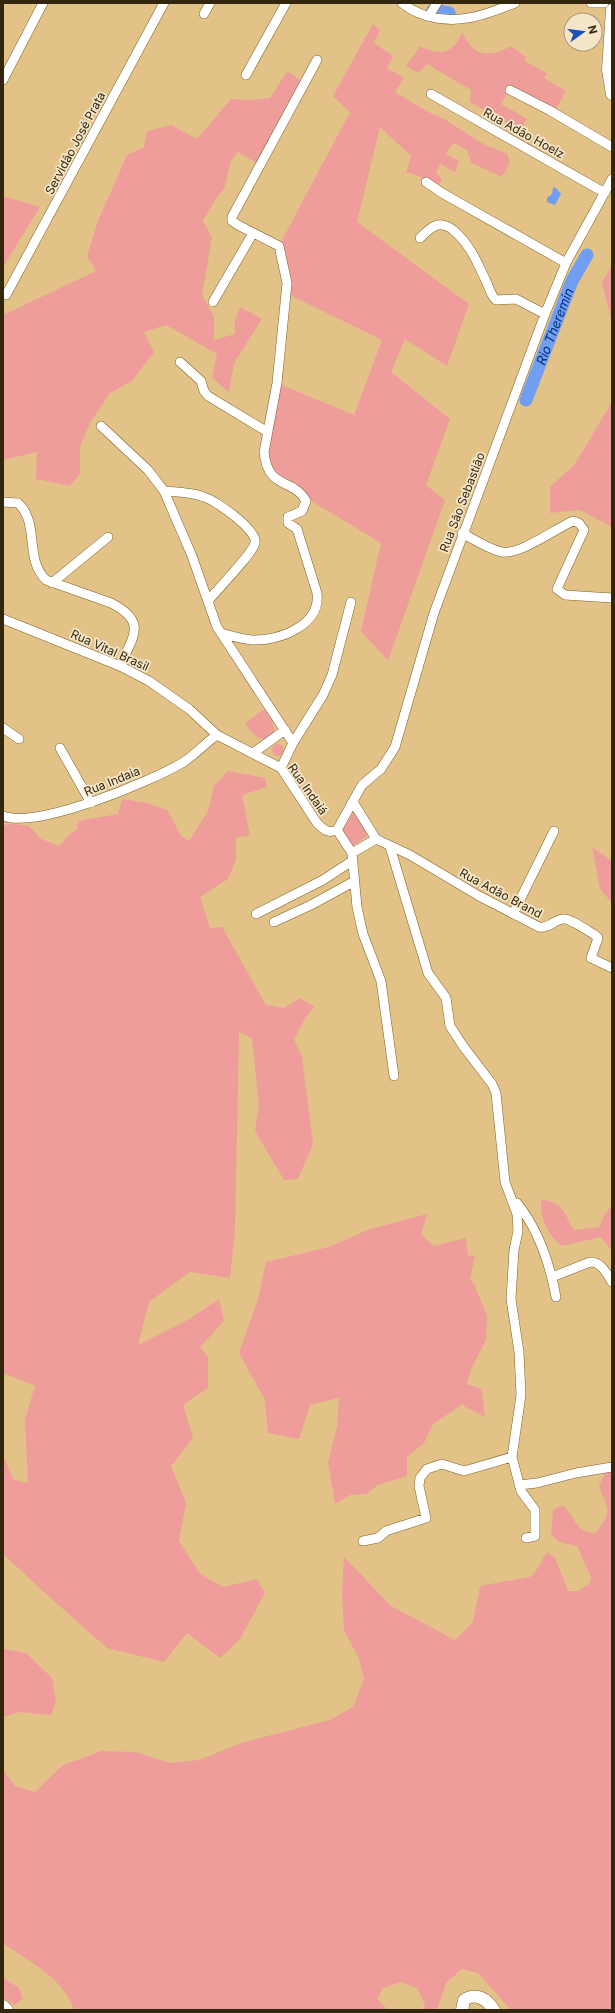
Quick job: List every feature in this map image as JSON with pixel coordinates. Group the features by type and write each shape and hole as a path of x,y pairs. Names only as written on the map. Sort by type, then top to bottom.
{"main road":[{"path":"612,10 608,70 612,94"},
{"path":"462,2010 464,2000 475,1996 482,1998 491,2004 494,2010"},
{"path":"3,2006 8,2010"}],"street":[{"path":"3,80 43,3"},
{"name":"Servidão José Prata","path":"6,295 164,3"},
{"path":"204,14 210,3"},
{"path":"246,75 286,3"},
{"path":"402,3 409,9 433,10 452,20 469,19 515,3"},
{"path":"221,633 252,640 266,639 290,632 301,626 311,617 318,602 317,593 297,529 288,523 288,517 302,511 306,501 302,494 273,478 268,471 264,452 266,431 276,383 287,283 283,256 279,246 253,234 232,221 232,214 317,60"},
{"path":"510,90 549,110 612,147"},
{"name":"Rua Adão Hoelz","path":"431,94 605,193"},
{"name":"Rua São Sebastião","path":"336,830 362,785 381,769 395,747 434,613 462,533 545,314 566,263 612,179"},
{"path":"426,182 442,193 566,263"},
{"path":"420,238 435,224 441,223 448,226 463,238 470,247 496,300 516,299 545,314"},
{"path":"213,302 253,234"},
{"path":"180,362 201,381 204,391 208,396 266,431"},
{"path":"102,426 155,478 164,491 192,556 214,618 221,633 293,743"},
{"path":"164,491 206,497 244,524 255,538 255,544 248,554 208,601"},
{"path":"3,502 18,503 26,512 35,563 41,575 52,583 111,603 121,608 133,620 135,631 120,666"},
{"path":"462,533 491,548 504,552 523,548 570,523 579,523 584,530 557,589 565,595 612,598"},
{"path":"52,583 108,537"},
{"path":"281,768 293,743 323,694 332,675 351,602"},
{"name":"Rua Vital Brasil","path":"3,620 120,666 149,681 189,709 217,735"},
{"path":"3,728 19,739"},
{"path":"253,753 285,730"},
{"name":"Rua Indaiá","path":"217,735 281,768 317,823 329,832 336,830"},
{"name":"Rua Indaia","path":"3,816 19,818 50,814 91,803 182,763 217,735"},
{"path":"60,748 91,803"},
{"path":"256,914 323,880 376,839 353,802"},
{"path":"336,830 352,857 354,882 363,934 381,980 394,1076"},
{"path":"513,914 554,831"},
{"name":"Rua Adão Brand","path":"376,839 390,847 410,855 513,914 539,927 542,928 562,919 566,919 598,938 591,958 612,968"},
{"path":"390,847 428,973 446,998 450,1026 463,1046 492,1084 496,1093 505,1182 517,1214 518,1231 514,1250 511,1299 519,1352 521,1395 512,1457 519,1485 535,1510 535,1536 526,1538"},
{"path":"274,922 312,905 354,882"},
{"path":"510,1195 519,1205 534,1232 552,1277 556,1297"},
{"path":"552,1277 590,1262 596,1262 602,1267 612,1282"},
{"path":"363,1541 378,1538 386,1531 425,1519 426,1515 419,1486 420,1478 427,1469 442,1464 464,1471 512,1457"},
{"path":"519,1485 537,1483 576,1473 612,1467"}],"shaded area":[{"path":"373,24 380,30 374,43 393,56 387,68 404,78 395,92 426,111 444,119 488,147 492,147 507,154 510,163 502,177 471,163 467,150 454,143 445,154 459,161 455,172 440,164 436,173 442,179 437,189 428,180 410,173 406,173 411,156 380,127 357,222 469,304 447,366 405,339 391,372 450,419 426,485 445,500 388,661 361,631 381,543 283,484 265,463 277,383 354,415 382,340 290,295 279,246 350,112 333,96"},
{"path":"462,32 471,46 482,53 495,53 511,46 526,57 524,61 547,73 544,78 566,91 555,111 509,89 501,104 527,119 521,131 470,102 471,90 427,64 418,73 406,66 420,46 434,51 446,51 455,45"},
{"path":"287,71 302,81 256,163 238,152 231,161 224,189 217,197 203,221 212,238 202,295 214,316 214,340 235,334 235,320 240,307 262,319 234,363 229,392 212,378 217,354 166,325 144,332 154,352 132,381 110,393 90,423 80,447 80,473 70,486 36,479 37,452 3,460 3,315 96,271 87,256 98,221 127,155 144,147 147,131 171,125 197,139 231,99 250,100 270,98"},
{"path":"3,196 40,207 3,267"},
{"path":"612,265 612,322 602,283"},
{"path":"612,402 612,527 580,510 550,513 550,487 575,464"},
{"path":"266,708 274,728 273,735 268,738 260,738 250,731 245,723"},
{"path":"276,744 280,744 284,750 280,756 276,756 272,752 272,748"},
{"path":"228,771 265,778 267,787 242,795 250,836 236,837 236,860 228,879 200,897 210,928 222,927 266,1005 284,1008 300,998 314,1007 306,1017 294,1039 302,1057 313,1144 298,1179 284,1180 255,1131 259,1106 252,1038 239,1032 235,1229 230,1278 190,1272 149,1302 138,1345 189,1319 219,1299 224,1321 200,1347 208,1357 208,1388 183,1405 193,1438 171,1466 186,1503 179,1541 200,1574 223,1587 257,1579 265,1593 240,1639 220,1658 187,1633 164,1662 107,1648 3,1554 3,1456 14,1480 28,1483 25,1420 35,1386 3,1373 3,825 14,824 29,826 41,839 59,846 71,833 77,830 78,821 118,814 122,799 148,803 168,811 181,836 189,841 208,811 214,786"},
{"path":"354,812 367,832 366,837 353,846 343,830"},
{"path":"592,847 612,861 612,903 600,889"},
{"path":"541,1199 555,1203 559,1206 565,1213 574,1230 599,1227 604,1216 612,1205 612,1251 601,1237 562,1246 548,1231 543,1219"},
{"path":"427,1214 421,1235 434,1246 466,1238 468,1255 475,1256 470,1279 474,1284 487,1316 486,1340 472,1367 467,1384 482,1389 485,1417 465,1407 463,1404 433,1424 424,1443 407,1457 407,1476 378,1485 366,1494 350,1495 335,1504 328,1463 337,1427 339,1398 310,1405 299,1439 268,1433 265,1400 239,1353 258,1299 266,1262 329,1247 367,1230"},
{"path":"612,1471 612,2010 511,2010 478,1973 462,1969 446,1983 437,2010 423,2010 425,2005 417,1988 401,1982 383,1988 377,1999 388,2010 74,2010 69,1999 54,1980 34,1964 3,1943 3,1770 15,1786 35,1792 63,1765 102,1751 135,1752 170,1763 199,1760 244,1742 330,1720 353,1707 364,1679 359,1659 344,1630 342,1594 344,1557 391,1606 455,1640 473,1622 480,1586 530,1577 533,1575 547,1552 555,1558 568,1591 578,1591 589,1584 591,1577 577,1546 559,1542 551,1533 553,1510 563,1505 579,1527 588,1532 595,1533 605,1520 608,1511 599,1486 605,1473"},
{"path":"3,1649 26,1653 52,1678 56,1702 51,1715 19,1712 3,1717"},
{"path":"3,1978 18,1987 23,1998 15,2005 3,1998"}],"water":[{"path":"555,187 561,194 555,205 547,202 547,198 552,194 553,188"}],"waterway":[{"path":"433,10 449,13"},
{"name":"Rio Theremin","path":"526,400 572,281 587,255"}]}
